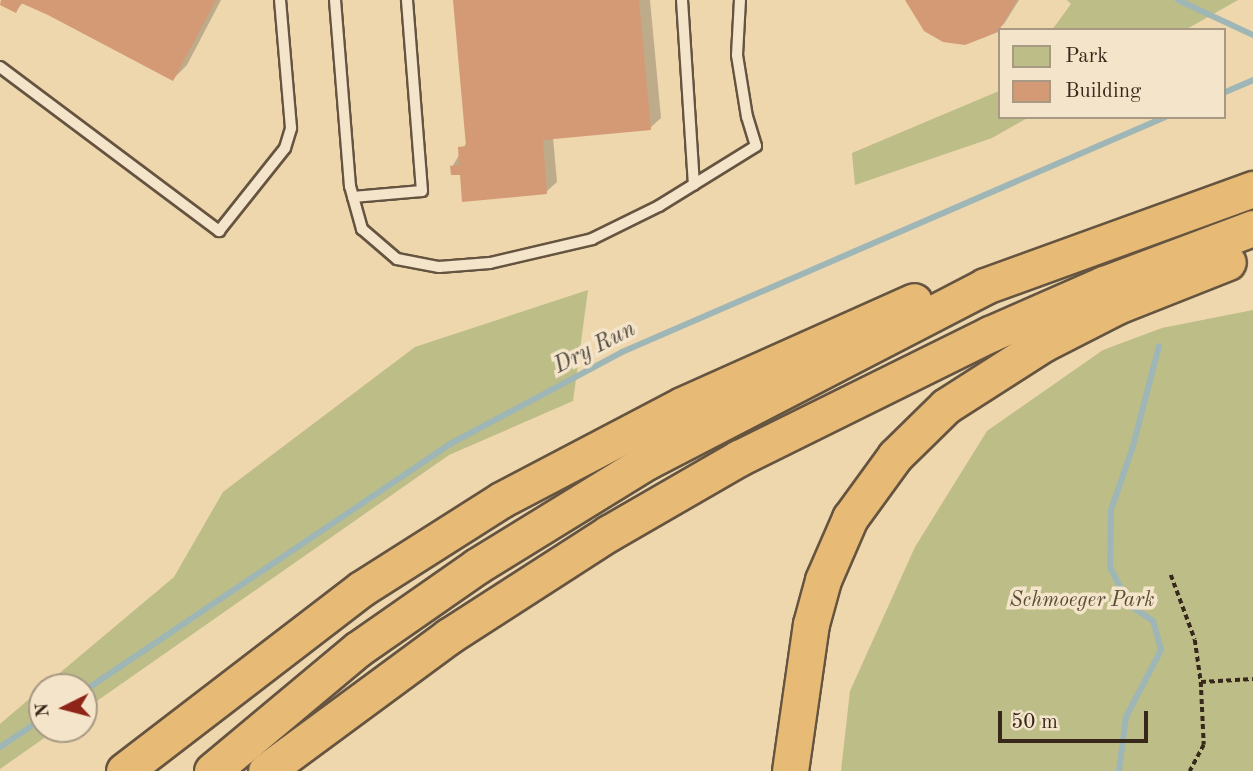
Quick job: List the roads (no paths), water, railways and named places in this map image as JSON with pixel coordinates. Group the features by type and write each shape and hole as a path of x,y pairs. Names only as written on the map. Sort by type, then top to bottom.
{"highway":[{"path":"212,771 358,649 502,550 648,461 985,286 1253,188"},
{"path":"266,771 449,636 599,539 739,458 990,334 1104,284 1253,228"},
{"path":"790,771 811,624 823,580 850,518 895,456 946,407 1043,344 1118,306 1253,252"},
{"path":"124,771 260,663 422,548 578,456 908,302 985,286"},
{"path":"131,771 260,663"}],"lane":[{"path":"0,67 219,231 285,148 291,128 279,0"},
{"path":"335,0 354,197 362,229 397,259 439,267 514,258 592,239 694,184 756,146 747,117 737,55 740,0"},
{"path":"354,197 422,191 407,0"},
{"path":"682,0 694,184"}],"waterway":[{"path":"1178,0 1253,35"},
{"name":"Dry Run","path":"1225,92 1253,80"},
{"name":"Dry Run","path":"98,682 450,444 622,352 1160,119"},
{"path":"1119,771 1126,717 1161,650 1153,621 1129,605 1110,567 1111,510 1133,446 1159,346"},
{"name":"Dry Run","path":"0,747 28,728"}],"park label":[{"name":"Schmoeger Park","path":"1082,601"}]}
